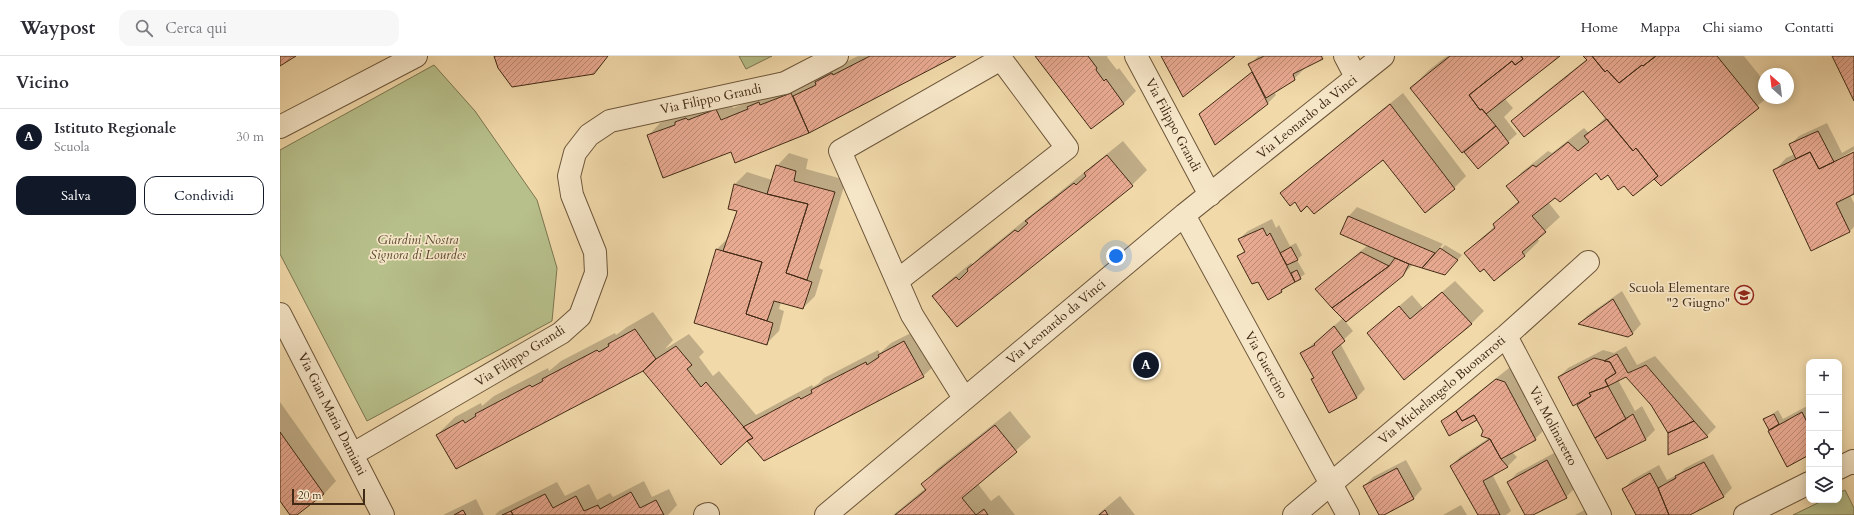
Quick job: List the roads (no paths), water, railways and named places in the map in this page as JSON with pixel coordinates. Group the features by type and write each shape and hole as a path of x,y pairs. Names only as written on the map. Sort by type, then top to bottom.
{"street":[{"path":"280,127 416,56"},
{"name":"Via Filippo Grandi","path":"353,454 561,333 580,316 596,273 595,252 572,195 569,176 575,153 589,135 610,120 785,83 837,56"},
{"name":"Via Filippo Grandi","path":"1136,56 1210,195"},
{"path":"1345,56 1356,77"},
{"name":"Via Leonardo da Vinci","path":"826,515 1184,215 1383,56"},
{"path":"897,281 1067,148 1001,59 840,151 897,281 912,315 964,398"},
{"name":"Via Guercino","path":"1184,215 1348,515"},
{"name":"Via Michelangelo Buonarroti","path":"1294,515 1506,336 1588,262"},
{"name":"Via Gian Maria Damiani","path":"280,314 383,515"},
{"name":"Via Molinaretto","path":"1506,336 1600,515"},
{"path":"1745,515 1806,484"}],"place":[{"name":"Scuola Elementare \"2 Giugno\"","path":"1744,295"},
{"name":"Istituto Regionale","path":"1146,365"}],"park label":[{"name":"Giardini Nostra Signora di Lourdes","path":"418,248"}]}
